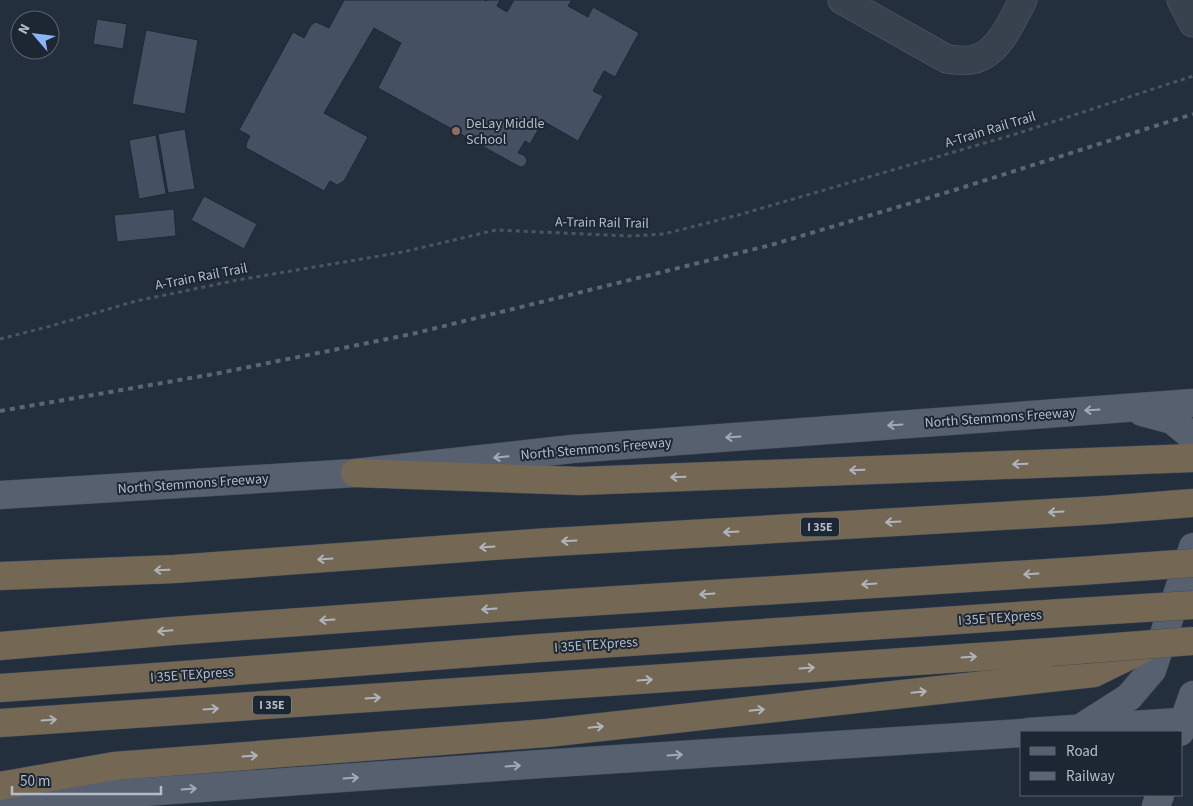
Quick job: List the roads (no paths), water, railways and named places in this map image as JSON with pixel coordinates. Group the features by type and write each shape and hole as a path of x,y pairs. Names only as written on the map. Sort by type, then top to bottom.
{"highway":[{"path":"356,473 580,481 1193,458"},
{"name":"I 35E","path":"0,576 175,570 526,544 1104,510 1193,503"},
{"path":"0,646 183,630 538,605 1080,571 1193,562"},
{"name":"I 35E TEXpress","path":"0,688 539,648 1193,605"},
{"name":"I 35E","path":"0,723 1193,641"},
{"path":"0,786 114,766 547,733 1094,673 1154,643"}],"main road":[{"name":"North Stemmons Freeway","path":"0,495 356,473 572,449 1193,403"},
{"path":"1128,408 1172,420 1193,437"},
{"path":"1082,731 1129,698 1152,670 1193,547"},
{"path":"1082,731 1185,725 1193,695"},
{"path":"0,794 116,794 1020,733"}],"street":[{"path":"842,0 947,59 964,61 982,57 990,52 1001,40 1023,0"},
{"path":"1181,0 1193,23"}],"railway":[{"path":"0,411 214,374 412,334 771,245 958,189 1193,114"}],"place":[{"name":"DeLay Middle School","path":"456,131"}]}
